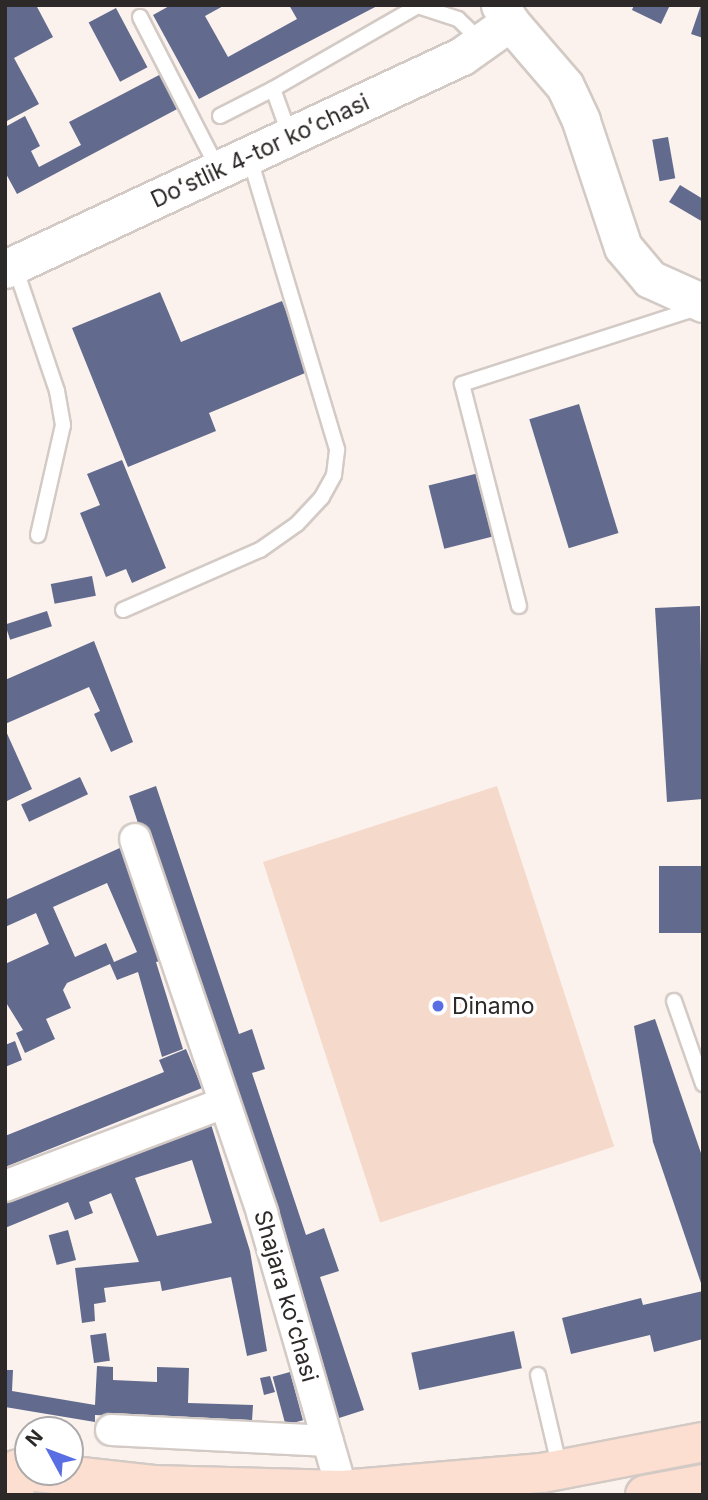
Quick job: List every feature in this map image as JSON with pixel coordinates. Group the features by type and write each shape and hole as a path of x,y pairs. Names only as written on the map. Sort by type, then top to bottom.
{"main road":[{"path":"84,1481 219,1488 342,1490 560,1470 703,1442"},
{"path":"645,1495 703,1484"}],"street":[{"name":"Doʻstlik 4-tor koʻchasi","path":"10,267 462,56 497,23"},
{"path":"497,23 565,86 581,121 623,247 650,279 703,304"},
{"name":"Shajara koʻchasi","path":"135,839 262,1213 342,1490"},
{"path":"5,1186 223,1103"},
{"path":"111,1430 328,1441"}],"lane":[{"path":"219,116 273,89 418,6 449,15 497,23"},
{"path":"123,610 260,550 298,524 322,498 334,475 337,449 234,163 140,17"},
{"path":"273,89 290,138"},
{"path":"10,267 57,391 63,425 38,535"},
{"path":"519,606 462,384 703,304"},
{"path":"674,1001 703,1084"},
{"path":"538,1375 560,1470"}],"shaded area":[{"name":"Dinamo","path":"497,786 614,1146 380,1222 263,862"}],"building":[{"path":"5,5 36,5 53,37 14,58 39,104 5,122"},
{"path":"171,5 225,5 205,16 228,57 297,19 289,5 379,5 199,99 153,15"},
{"path":"634,5 670,5 661,24 632,10"},
{"path":"703,5 703,38 691,34"},
{"path":"116,8 147,67 120,82 89,23"},
{"path":"163,73 181,107 17,194 5,172 5,127 25,116 40,146 31,151 39,167 81,145 69,122"},
{"path":"668,137 675,178 660,181 652,140"},
{"path":"680,185 703,199 703,222 669,202"},
{"path":"160,292 181,342 282,301 310,371 209,413 216,431 128,467 72,328"},
{"path":"579,404 618,533 569,548 529,419"},
{"path":"122,460 166,568 132,583 126,569 106,577 80,513 100,505 87,474"},
{"path":"479,473 495,536 444,549 429,486"},
{"path":"92,576 96,596 55,604 51,584"},
{"path":"700,606 703,799 667,802 655,608"},
{"path":"47,611 52,626 10,640 5,625"},
{"path":"94,641 133,742 111,752 94,714 100,711 89,687 5,724 5,680"},
{"path":"5,729 32,789 7,801 5,797"},
{"path":"80,777 88,794 29,822 21,804"},
{"path":"156,786 239,1034 252,1029 265,1069 252,1073 306,1235 324,1228 339,1271 320,1277 364,1410 336,1419 129,796"},
{"path":"122,847 160,961 156,962 183,1049 162,1057 138,972 117,980 110,964 67,983 63,990 71,1008 46,1019 55,1039 25,1053 16,1033 23,1030 5,1001 5,964 49,944 36,913 5,927 5,900","holes":["107,883 137,952 114,962 106,943 75,957 53,907"]},
{"path":"659,866 703,866 703,933 659,933"},
{"path":"655,1019 703,1159 703,1289 653,1142 634,1026"},
{"path":"15,1041 22,1060 5,1067 5,1045"},
{"path":"186,1049 202,1088 5,1167 5,1136 164,1072 159,1060"},
{"path":"210,1121 250,1251 267,1351 247,1356 231,1277 162,1291 160,1281 104,1288 106,1302 94,1304 95,1321 82,1323 75,1268 139,1262 111,1193 89,1202 93,1213 75,1220 68,1202 5,1228 5,1204","holes":["192,1160 212,1223 157,1236 135,1178"]},
{"path":"68,1230 76,1260 57,1265 49,1235"},
{"path":"703,1291 703,1339 654,1352 650,1335 571,1354 562,1318 641,1298 643,1305"},
{"path":"514,1331 522,1368 419,1390 411,1353"},
{"path":"106,1333 110,1361 94,1363 90,1335"},
{"path":"97,1366 113,1367 113,1380 157,1382 157,1367 189,1368 188,1403 253,1405 252,1421 95,1415 95,1422 84,1420 84,1416 59,1416 5,1407 5,1370 13,1370 12,1391 95,1405"},
{"path":"290,1372 303,1420 286,1425 273,1377"},
{"path":"270,1376 275,1392 264,1395 260,1378"}],"place":[{"name":"Dinamo","path":"438,1006"}]}
